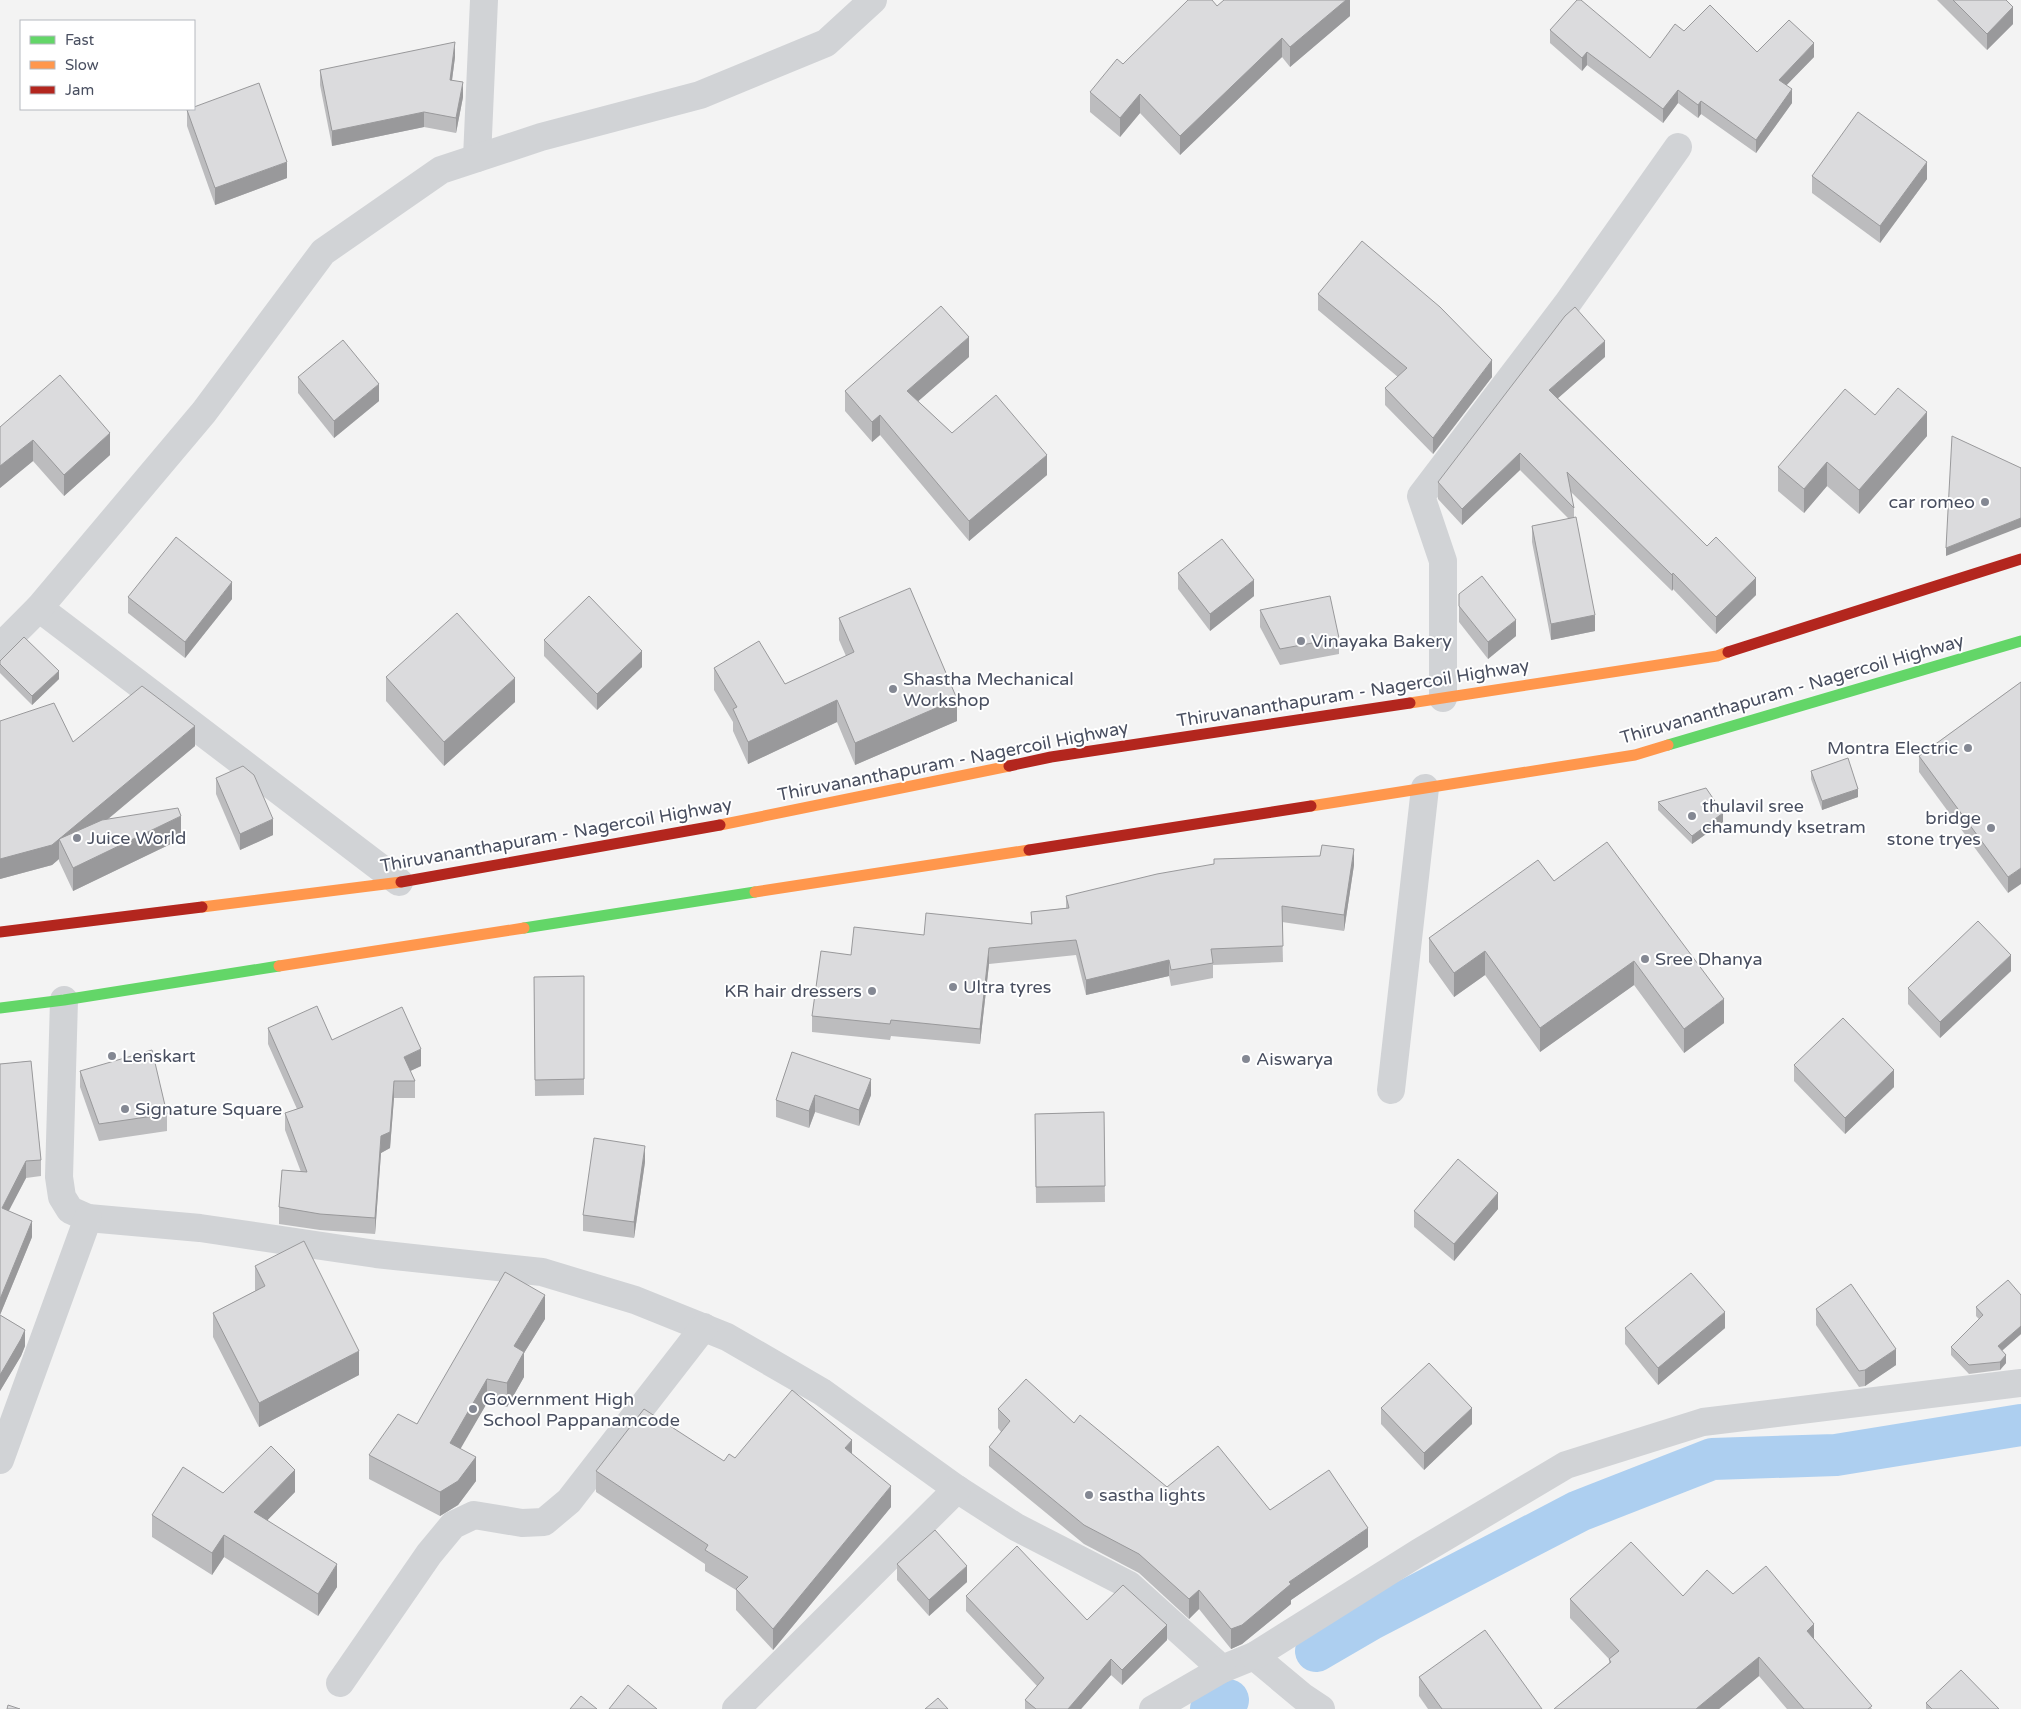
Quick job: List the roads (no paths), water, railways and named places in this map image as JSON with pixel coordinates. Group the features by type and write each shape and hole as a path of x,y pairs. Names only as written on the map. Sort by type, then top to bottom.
{"main road":[{"name":"Thiruvananthapuram - Nagercoil Highway","path":"0,932 399,882 672,835 1051,756 1717,656 2021,559"},
{"name":"Thiruvananthapuram - Nagercoil Highway","path":"0,1008 64,1000 1635,755 2021,641"}],"street":[{"path":"477,158 484,0"},
{"path":"0,647 39,608 204,412 323,252 441,170 541,137 700,95 826,43 873,0"},
{"path":"1443,698 1443,561 1421,496 1568,304 1678,147"},
{"path":"39,608 399,882"},
{"path":"1391,1090 1425,788"},
{"path":"64,1000 58,1177 62,1197 70,1210 88,1218 200,1228 376,1254 542,1272 635,1300 704,1327 727,1337 822,1392 957,1489 1016,1527 1129,1585 1222,1669"},
{"path":"0,1460 88,1218"},
{"path":"340,1683 429,1554 453,1525 474,1515 522,1523 544,1522 569,1501 704,1327"},
{"path":"1153,1709 1222,1669 1254,1656 1418,1553 1566,1465 1703,1422 2021,1383"},
{"path":"736,1709 957,1489"},
{"path":"1254,1656 1302,1705"}],"waterway":[{"path":"1316,1651 1371,1619 1579,1511 1712,1459 1836,1455 2021,1425"},
{"path":"1211,1709 1228,1700"}],"place":[{"name":"car romeo","path":"1985,502"},
{"name":"Vinayaka Bakery","path":"1301,641"},
{"name":"Shastha Mechanical Workshop","path":"893,689"},
{"name":"Montra Electric","path":"1968,748"},
{"name":"thulavil sree chamundy ksetram","path":"1692,816"},
{"name":"bridge stone tryes","path":"1991,828"},
{"name":"Juice World","path":"77,838"},
{"name":"Sree Dhanya","path":"1645,959"},
{"name":"Ultra tyres","path":"953,987"},
{"name":"KR hair dressers","path":"872,991"},
{"name":"Lenskart","path":"112,1056"},
{"name":"Aiswarya","path":"1246,1059"},
{"name":"Signature Square","path":"125,1109"},
{"name":"Government High School Pappanamcode","path":"473,1409"},
{"name":"sastha lights","path":"1089,1495"}]}
